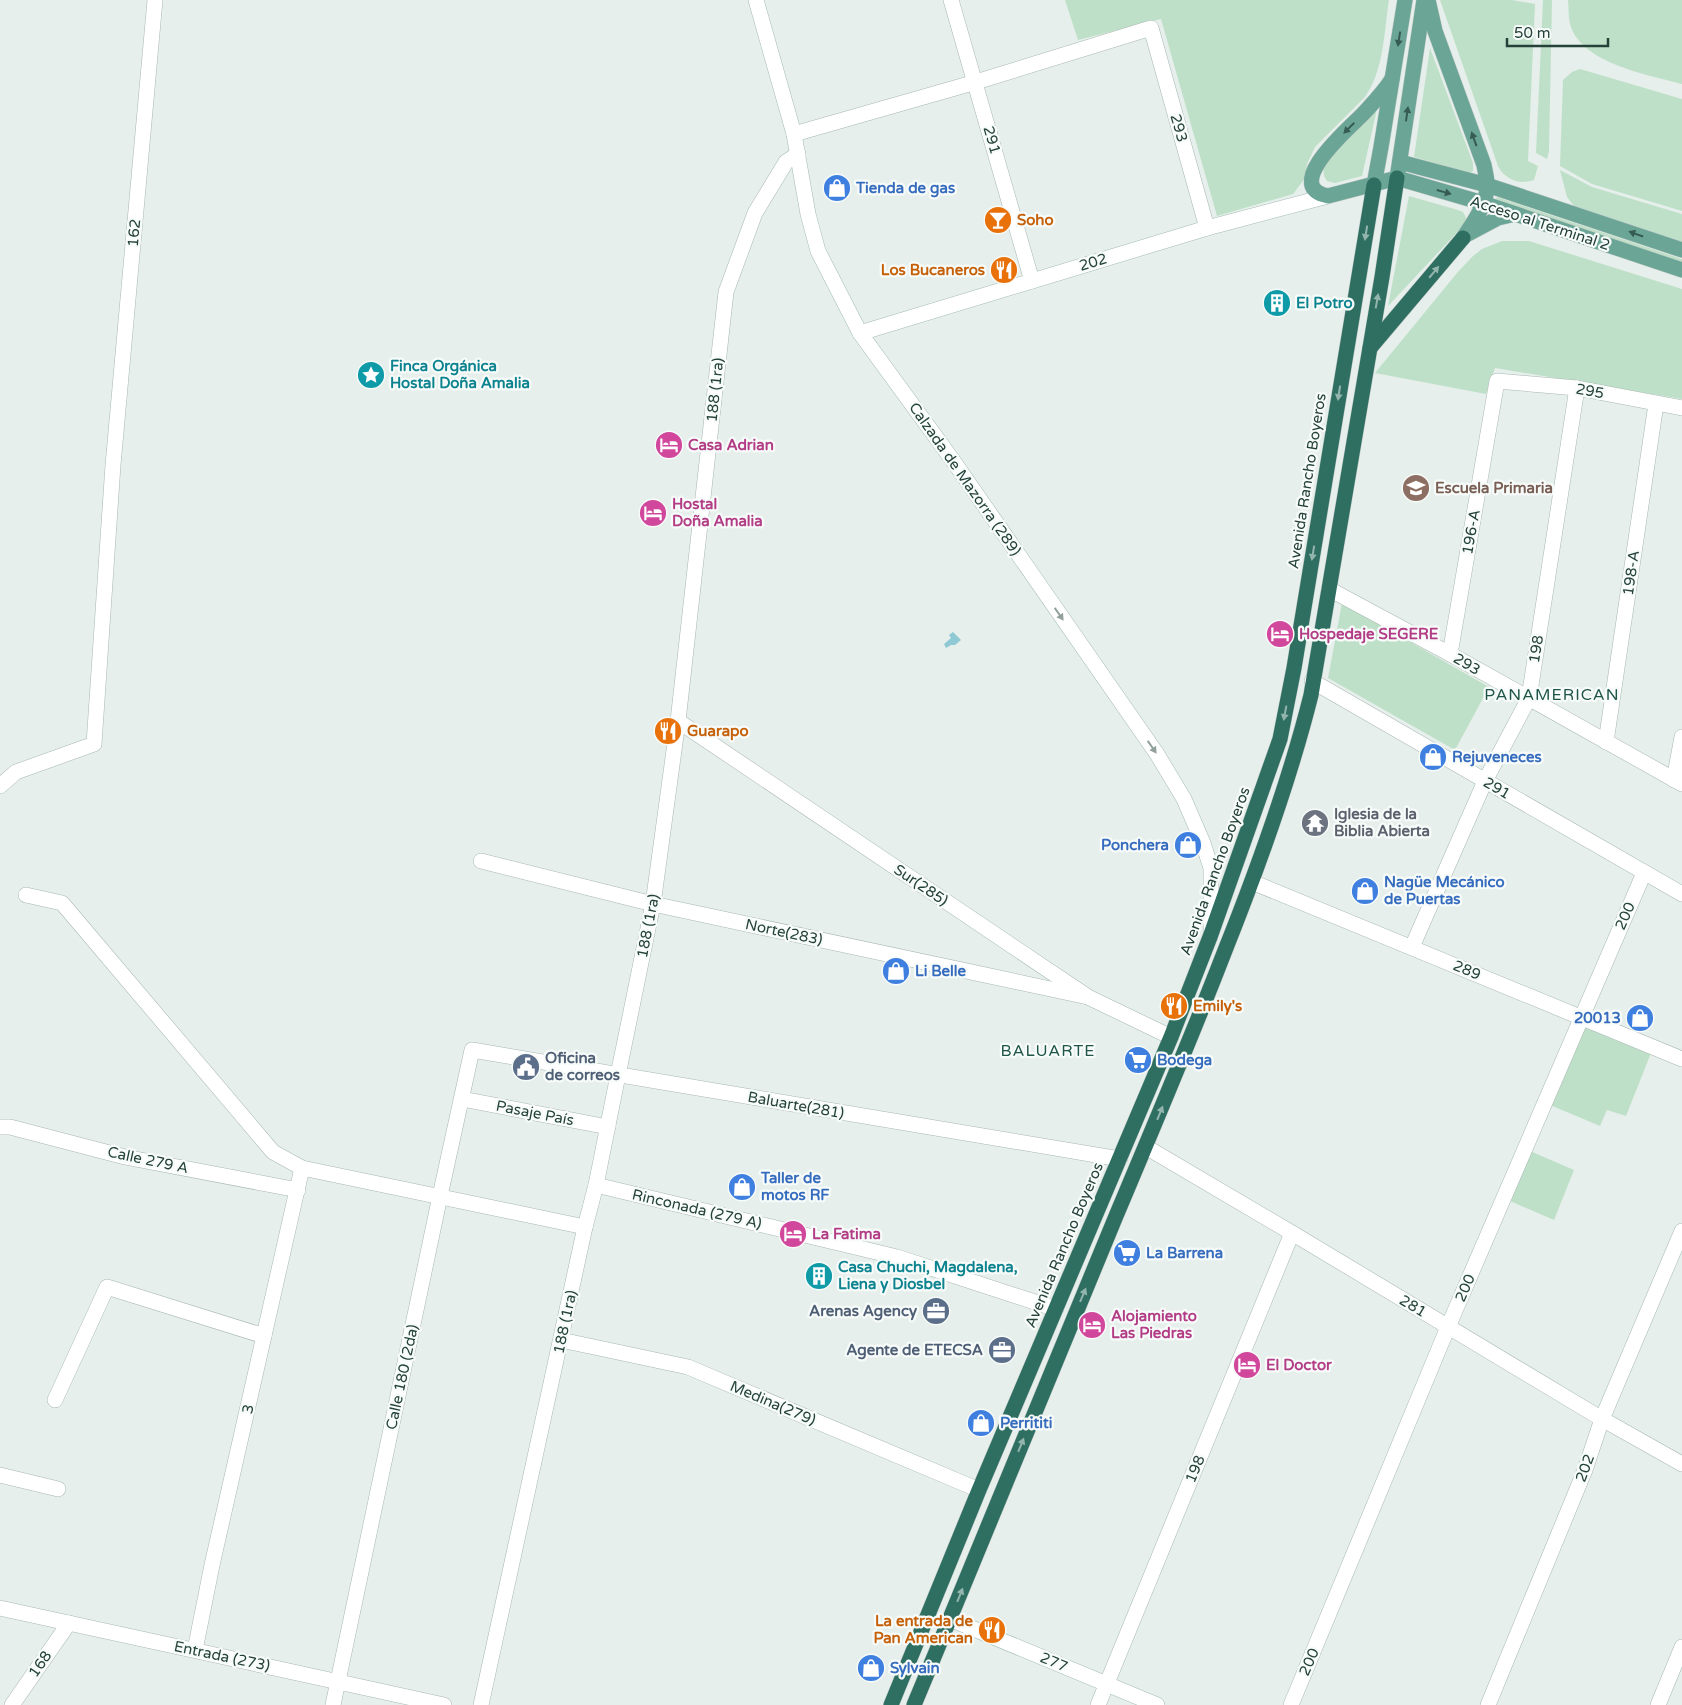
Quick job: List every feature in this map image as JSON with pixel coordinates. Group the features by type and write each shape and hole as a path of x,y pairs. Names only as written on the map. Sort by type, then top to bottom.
{"highway":[{"path":"914,1705 1069,1328 1146,1147 1252,882 1280,803 1311,695 1397,178"},
{"name":"Avenida Rancho Boyeros","path":"891,1705 979,1490 1171,1037 1210,937 1280,739 1294,668 1374,185"},
{"path":"1369,349 1463,238"}],"main road":[{"name":"Avenida Rancho Boyeros","path":"1374,185 1382,147 1405,0"},
{"path":"1392,79 1378,98 1323,155 1313,172 1312,184 1319,193 1328,196 1397,178 1424,0"},
{"path":"1428,0 1435,31 1484,165 1487,186 1483,203 1463,238"},
{"path":"1374,185 1385,170 1400,162"},
{"name":"Acceso al Terminal 2","path":"1400,162 1487,186 1682,250"},
{"name":"Acceso al Terminal 2","path":"1397,178 1483,203 1682,270"},
{"path":"1463,238 1482,225 1498,218 1515,214"}],"street":[{"name":"162","path":"0,786 16,772 94,744 113,465 156,0"},
{"name":"Calzada de Mazorra (289)","path":"756,0 794,134 808,214 818,251 860,333 954,462 1157,754 1184,798 1203,843 1211,868 1210,937"},
{"name":"291","path":"951,0 1032,281"},
{"name":"293","path":"976,82 1151,28 1207,228"},
{"path":"794,134 976,82"},
{"name":"188 (1ra)","path":"481,1705 585,1227 596,1185 653,904 678,721 726,292 755,213 786,162 798,154"},
{"path":"1290,206 1312,184"},
{"name":"202","path":"860,333 1207,228 1328,196"},
{"name":"295","path":"1498,380 1577,388 1682,408"},
{"name":"196-A","path":"1450,654 1498,380"},
{"name":"198","path":"1412,947 1485,781 1529,698 1577,388"},
{"name":"198-A","path":"1606,742 1656,404"},
{"name":"293","path":"1329,589 1450,654 1678,782"},
{"name":"291","path":"1312,681 1682,894"},
{"name":"Sur(285)","path":"678,721 1088,997 1171,1037"},
{"path":"1678,782 1682,738"},
{"name":"Norte(283)","path":"480,861 653,904 1088,997"},
{"name":"200","path":"1291,1705 1448,1328 1644,873"},
{"name":"289","path":"1252,882 1682,1059"},
{"path":"26,895 62,903 273,1152 302,1168 585,1227"},
{"name":"Baluarte(281)","path":"472,1050 1120,1159"},
{"name":"Calle 180 (2da)","path":"334,1705 472,1050"},
{"name":"Pasaje País","path":"462,1099 608,1127"},
{"name":"Calle 279 A","path":"0,1127 125,1156 298,1190"},
{"name":"281","path":"1146,1147 1448,1328 1682,1464"},
{"name":"3","path":"195,1650 212,1566 302,1168"},
{"name":"Rinconada (279 A)","path":"596,1185 897,1256 1056,1308"},
{"name":"202","path":"1488,1705 1585,1470 1602,1419 1682,1231"},
{"name":"198","path":"1098,1705 1292,1233"},
{"path":"55,1400 107,1287 264,1336"},
{"name":"Medina(279)","path":"561,1340 688,1367 979,1490"},
{"path":"0,1475 58,1489"},
{"name":"Entrada (273)","path":"0,1608 444,1705"},
{"name":"277","path":"950,1619 1157,1705"},
{"name":"168","path":"12,1705 69,1622"},
{"path":"1658,1705 1682,1647"}],"green space":[{"path":"1065,0 1389,0 1380,63 1371,86 1365,97 1315,147 1307,164 1306,177 1293,194 1217,216 1161,19 1078,40"},
{"path":"1440,0 1512,0 1535,4 1528,161 1538,166 1534,180 1523,182 1513,180 1505,175 1498,166"},
{"path":"1543,0 1552,0 1549,151 1547,159 1536,153"},
{"path":"1568,0 1682,0 1682,84 1619,66 1589,50 1578,40 1571,27"},
{"path":"1430,48 1473,163 1473,171 1469,173 1414,157"},
{"path":"1580,69 1682,99 1682,211 1592,184 1560,166 1563,80 1572,72"},
{"path":"1377,109 1362,176 1335,183 1327,181 1324,167 1327,159"},
{"path":"1560,170 1592,187 1682,214 1682,244 1574,206 1567,197"},
{"path":"1409,196 1458,210 1463,212 1466,218 1463,226 1388,306"},
{"path":"1497,197 1682,259 1682,262 1496,200"},
{"path":"1502,241 1529,241 1682,289 1682,399 1495,368 1486,394 1375,373 1473,256 1482,249"},
{"path":"1342,603 1489,687 1455,750 1328,678"},
{"path":"1583,1025 1651,1053 1626,1116 1607,1110 1600,1126 1550,1105"},
{"path":"1530,1151 1574,1170 1554,1220 1510,1201"}],"water":[{"path":"953,632 961,640 955,645 946,648 944,644 951,638 949,635"}],"place":[{"name":"Tienda de gas","path":"837,188"},
{"name":"Soho","path":"998,220"},
{"name":"Los Bucaneros","path":"1004,270"},
{"name":"El Potro","path":"1277,303"},
{"name":"Finca Orgánica Hostal Doña Amalia","path":"371,375"},
{"name":"Casa Adrian","path":"669,445"},
{"name":"Escuela Primaria","path":"1416,488"},
{"name":"Hostal Doña Amalia","path":"653,513"},
{"name":"Hospedaje SEGERE","path":"1280,634"},
{"name":"Guarapo","path":"668,731"},
{"name":"Rejuveneces","path":"1433,757"},
{"name":"Iglesia de la Biblia Abierta","path":"1315,823"},
{"name":"Ponchera","path":"1188,845"},
{"name":"Nagüe Mecánico de Puertas","path":"1365,891"},
{"name":"Li Belle","path":"896,971"},
{"name":"Emily's","path":"1174,1006"},
{"name":"20013","path":"1640,1018"},
{"name":"Bodega","path":"1138,1060"},
{"name":"Oficina de correos","path":"526,1067"},
{"name":"Taller de motos RF","path":"742,1187"},
{"name":"La Fatima","path":"793,1234"},
{"name":"La Barrena","path":"1127,1253"},
{"name":"Casa Chuchi, Magdalena, Liena y Diosbel","path":"819,1276"},
{"name":"Arenas Agency","path":"936,1311"},
{"name":"Alojamiento Las Piedras","path":"1092,1325"},
{"name":"Agente de ETECSA","path":"1002,1350"},
{"name":"El Doctor","path":"1247,1365"},
{"name":"Perrititi","path":"981,1423"},
{"name":"La entrada de Pan American","path":"992,1630"},
{"name":"Sylvain","path":"871,1668"}],"district":[{"name":"PANAMERICAN","path":"1552,694"},
{"name":"BALUARTE","path":"1048,1050"}]}
